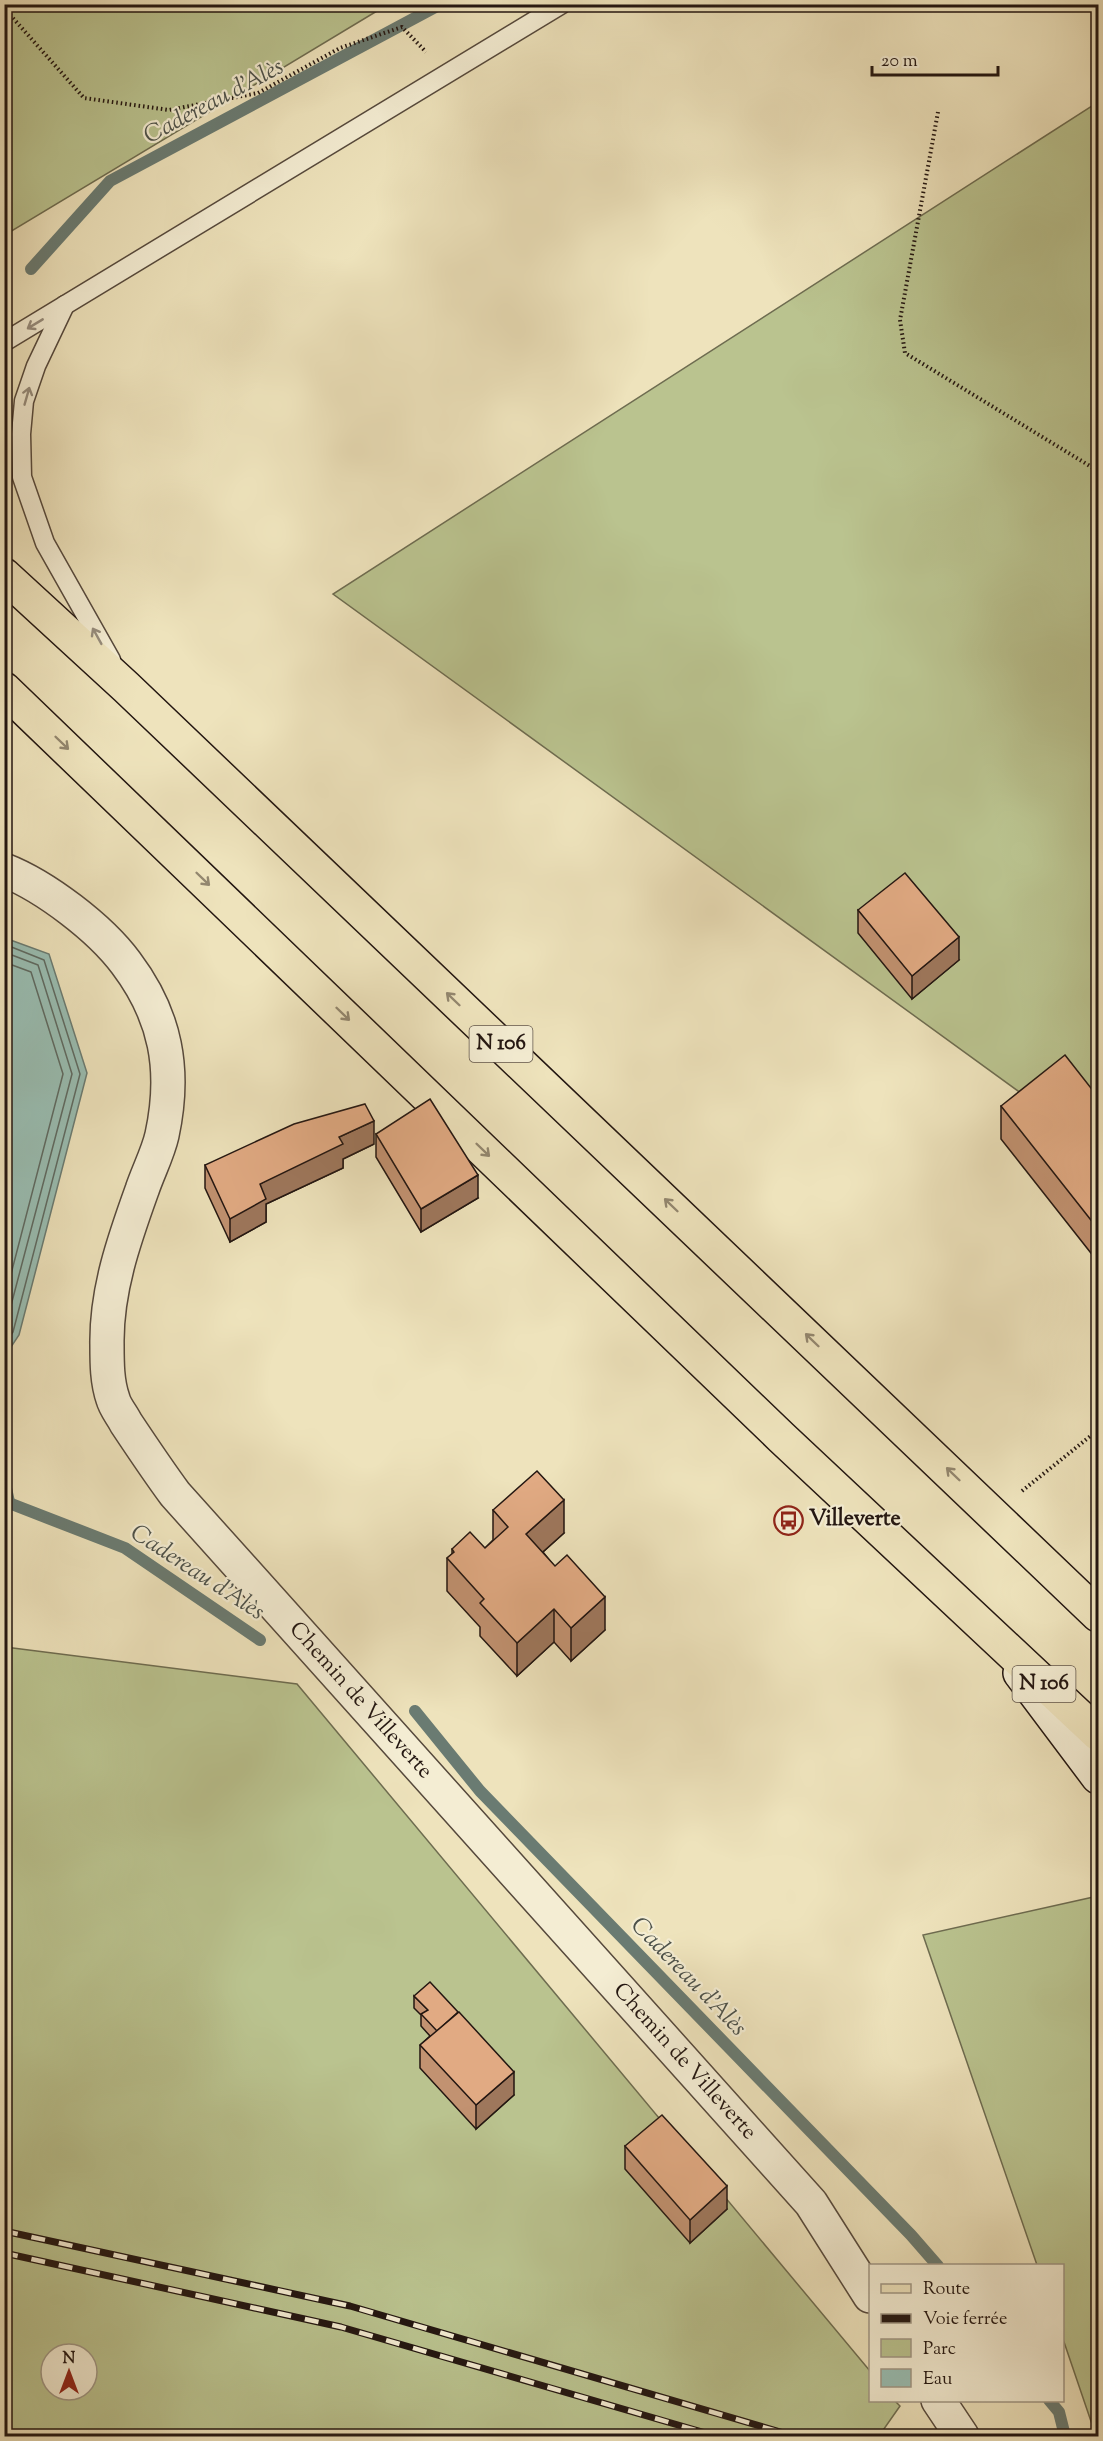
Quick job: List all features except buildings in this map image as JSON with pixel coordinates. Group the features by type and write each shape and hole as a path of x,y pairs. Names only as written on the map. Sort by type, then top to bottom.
{"main road":[{"name":"N 106","path":"4,575 126,687 996,1515 1098,1615"},
{"name":"N 106","path":"4,689 18,713 781,1437 1098,1734"}],"street":[{"name":"Chemin de Villeverte","path":"4,870 85,919 117,950 138,978 159,1018 168,1060 167,1101 162,1136 125,1240 113,1282 107,1329 107,1368 113,1401 175,1494 811,2204 869,2294"},
{"path":"996,1515 1098,1598"},
{"path":"990,1634 1098,1777"},
{"path":"939,2402 962,2436"}],"lane":[{"path":"4,342 562,4"},
{"path":"65,305 36,366 24,401 21,434 22,477 45,543 126,687"}],"path":[{"path":"4,8 84,98 169,110 258,93 340,48 402,27 447,75"},
{"path":"938,112 900,320 905,353 1098,471"},
{"path":"996,1515 1039,1476 1098,1430"}],"green space":[{"path":"5,4 387,4 387,5 5,235"},
{"path":"1098,102 1098,1149 333,594"},
{"path":"5,1647 297,1684 869,2370 869,2402 896,2402 900,2406 879,2436 5,2436"},
{"path":"1098,1896 1098,2436 1096,2436 1064,2342 1064,2264 1037,2264 923,1935"}],"water":[{"path":"5,938 49,954 87,1073 19,1335 5,1356"}],"waterway":[{"name":"Cadereau d'Alès","path":"31,269 110,181 441,4"},
{"name":"Cadereau d'Alès","path":"4,1479 9,1502"},
{"name":"Cadereau d'Alès","path":"4,1496 9,1503 125,1548 260,1640"},
{"name":"Cadereau d'Alès","path":"415,1711 480,1791 911,2235 936,2264"},
{"name":"Cadereau d'Alès","path":"1051,2402 1059,2412 1065,2436"}],"railway":[{"path":"4,2231 350,2306 794,2436"},
{"path":"4,2253 341,2327 716,2436"}],"place":[{"name":"Villeverte","path":"788,1520"}]}
